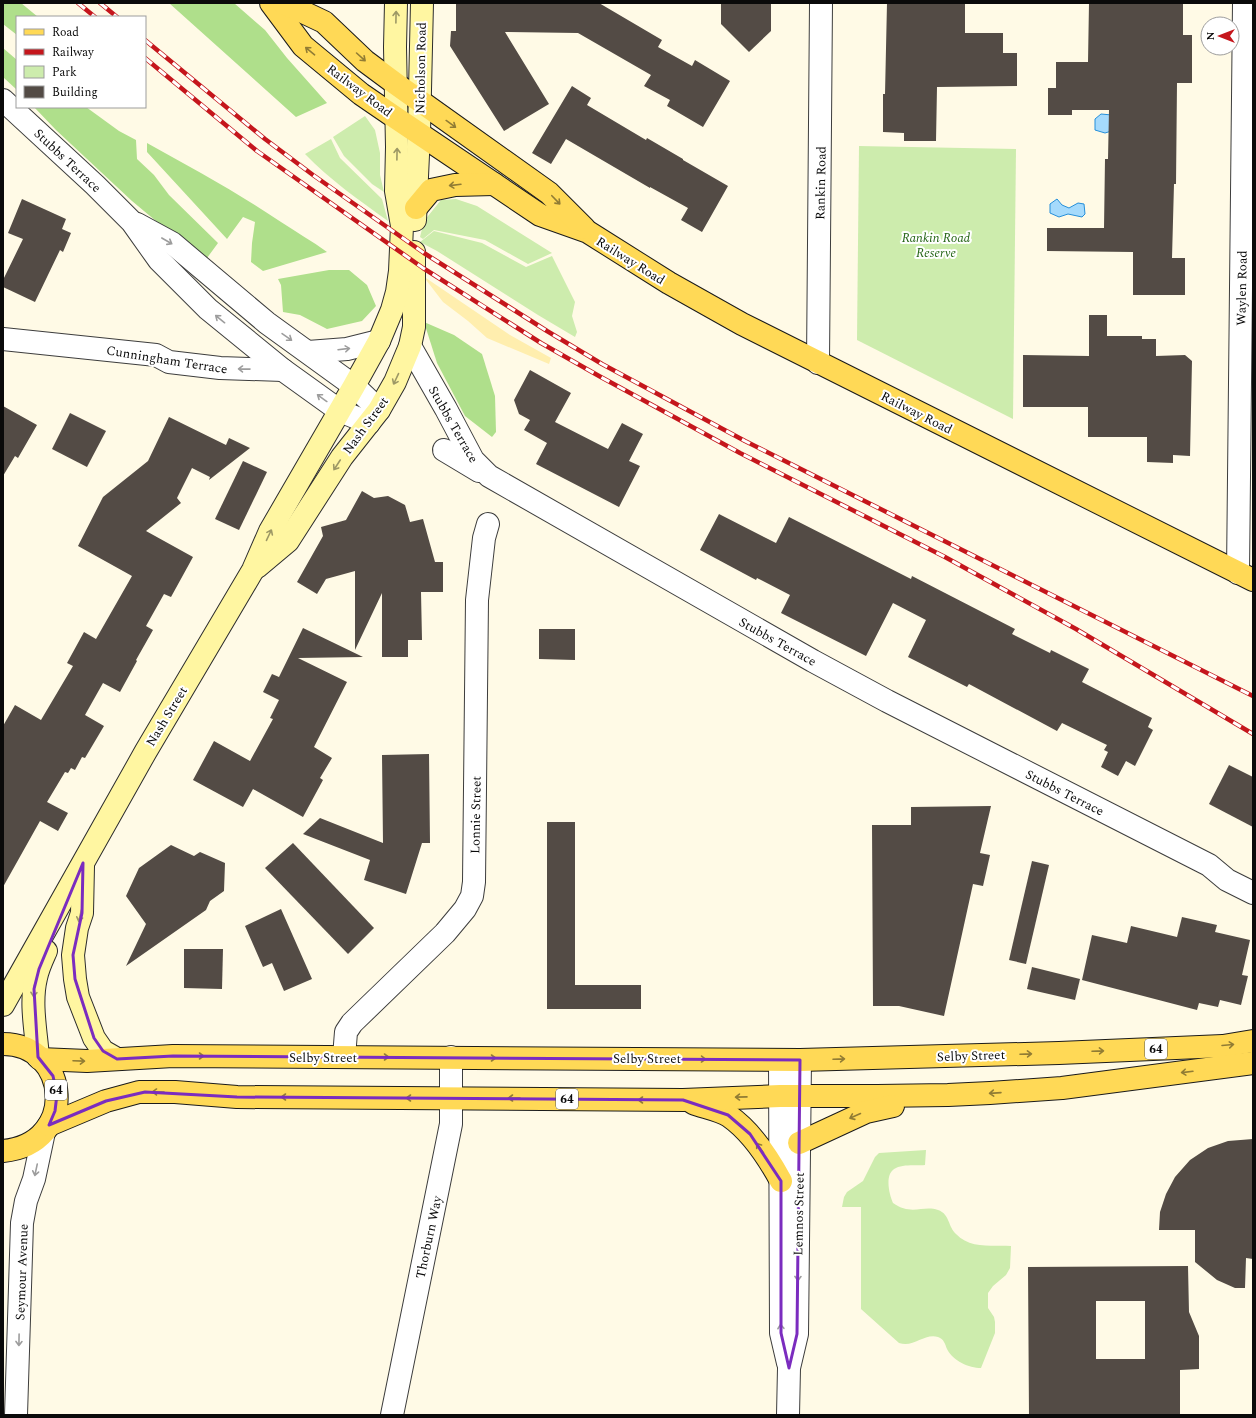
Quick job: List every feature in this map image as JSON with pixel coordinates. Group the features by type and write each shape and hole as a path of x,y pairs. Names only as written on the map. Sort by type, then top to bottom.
{"main road":[{"name":"Railway Road","path":"270,3 303,46 361,94 540,215 588,232 669,283 742,324 1245,577"},
{"name":"Railway Road","path":"284,3 324,22 365,61 549,193 588,232"},
{"name":"Nicholson Road","path":"396,3 396,118"},
{"name":"Nicholson Road","path":"419,133 422,3"},
{"name":"Nash Street","path":"3,1005 146,751 253,570 270,531 379,341 392,310 397,292 400,271 402,226 396,191 396,118"},
{"name":"Nash Street","path":"253,570 288,541 342,456 374,417 395,382 410,346 414,321 413,272 419,133"},
{"path":"416,208 431,190 456,185 494,184"},
{"name":"Nash Street","path":"39,1058 34,1000 36,979 39,968 83,863"},
{"path":"83,863 82,913 77,928 73,955 75,980 78,997 94,1038 103,1050 117,1059"},
{"name":"Selby Street","path":"39,1058 79,1061 173,1056 790,1060 1223,1046 1253,1041"},
{"name":"64","path":"3,1044 20,1046 27,1049 46,1064 53,1076 57,1094 55,1111 46,1129"},
{"name":"64","path":"451,1098 683,1100 790,1096 990,1094 1062,1088 1253,1063"},
{"path":"3,1151 27,1145 36,1139 46,1129 106,1101 138,1092 175,1092 237,1097 451,1098"},
{"path":"799,1143 866,1112 948,1095"},
{"path":"683,1100 728,1115 750,1134 781,1181"}],"street":[{"name":"Rankin Road","path":"818,363 821,3"},
{"name":"Waylen Road","path":"1244,3 1245,577"},
{"name":"Stubbs Terrace","path":"3,100 95,185 132,222 159,260 208,309 283,370 340,411 374,417"},
{"name":"Stubbs Terrace","path":"132,222 172,244 267,323 354,386 374,417"},
{"name":"Cunningham Terrace","path":"3,339 156,354 169,362 232,369 283,370"},
{"path":"308,352 347,349 379,341"},
{"name":"Stubbs Terrace","path":"410,346 473,460 489,476 826,668 901,708 1209,865 1228,880 1253,894"},
{"path":"444,450 489,476"},
{"name":"Lonnie Street","path":"344,1057 346,1032 352,1023 445,933 465,909 472,896 474,882 477,600 484,538 488,524"},
{"name":"Stubbs Terrace","path":"1209,865 1237,870 1253,877"},
{"name":"Thorburn Way","path":"392,1415 450,1132 450,1057"},
{"name":"Lemnos Street","path":"789,1368 781,1333 781,1181 790,1096 790,1060"},
{"name":"Lemnos Street","path":"788,1415 789,1368 797,1334 799,1143 790,1096"},
{"name":"Seymour Avenue","path":"16,1415 22,1223 26,1201 34,1179 46,1129"}],"highlighted area":[{"path":"83,863 82,913 73,955 75,979 94,1038 103,1051 117,1059 173,1056 800,1060 797,1334 789,1368 781,1333 781,1181 750,1134 728,1115 683,1100 237,1097 145,1092 106,1101 49,1125 55,1111 57,1094 53,1076 38,1057 34,989 39,969"}],"green space":[{"path":"3,3 21,3 37,16 16,16 16,34 3,24"},
{"path":"169,3 234,3 265,30 287,58 327,103 296,117"},
{"path":"3,48 16,59 16,89 3,77"},
{"path":"35,108 87,108 119,131 136,140 137,159 154,175 169,195 218,243 207,258 162,226 132,201 56,130"},
{"path":"365,116 375,130 380,153 380,175 384,192 372,184 344,156 333,137"},
{"path":"331,139 340,158 382,199 388,221 335,181 305,154"},
{"path":"147,143 215,181 327,252 263,271 251,262 255,222 243,217 227,239 147,152"},
{"name":"Rankin Road Reserve","path":"859,146 1016,149 1013,419 857,340"},
{"path":"456,199 477,206 552,253 528,264 485,240 434,230 423,239 420,237 424,221 441,200"},
{"path":"434,231 482,243 526,267 552,256 575,302 572,316 577,332 575,337 437,251 420,242"},
{"path":"329,270 349,270 367,285 376,306 362,321 327,329 300,315 283,312 281,285 278,279"},
{"path":"424,322 454,335 482,354 495,396 496,432 492,437 465,416 437,363"},
{"path":"926,1150 925,1165 899,1167 890,1174 888,1184 893,1203 899,1207 911,1210 932,1209 942,1212 945,1214 953,1231 968,1242 982,1245 1011,1246 1010,1268 1006,1275 993,1286 988,1293 988,1308 994,1317 995,1333 981,1368 971,1367 957,1360 947,1349 943,1340 938,1337 928,1337 909,1344 899,1343 861,1309 861,1207 842,1207 844,1197 847,1192 863,1181 875,1157 879,1153"}],"sand":[{"path":"423,276 510,335 551,358 549,364 487,338 443,302"}],"water":[{"path":"1101,114 1112,115 1118,129 1105,133 1095,130 1095,119"},
{"path":"1057,199 1062,205 1069,208 1078,203 1084,204 1085,214 1082,217 1068,214 1059,217 1050,213 1050,204"}],"building":[{"path":"456,3 599,3 662,40 658,47 692,66 695,60 730,81 703,127 667,106 670,100 644,86 651,75 578,33 505,32 549,104 504,131 450,46 451,31 456,31"},
{"path":"721,3 771,3 771,31 749,52 721,24"},
{"path":"887,3 965,3 965,33 1003,33 1003,53 1017,53 1017,86 937,87 936,141 904,141 904,133 883,132"},
{"path":"1089,3 1183,3 1183,35 1192,35 1192,83 1177,83 1176,184 1174,184 1172,258 1185,258 1185,295 1133,295 1133,252 1047,251 1047,228 1104,228 1105,159 1108,159 1109,110 1072,110 1072,115 1048,115 1048,88 1056,88 1056,62 1088,62"},
{"path":"572,86 591,98 587,105 646,140 647,138 728,186 702,232 681,220 688,208 650,188 566,139 551,164 532,153"},
{"path":"22,199 66,219 62,229 71,233 63,252 60,250 35,302 3,287 3,280 23,239 8,233"},
{"path":"1089,315 1107,315 1107,336 1142,336 1142,339 1156,339 1156,356 1185,355 1192,361 1190,456 1173,455 1173,463 1147,462 1147,437 1088,437 1088,407 1023,407 1023,355 1089,356"},
{"path":"530,370 571,393 555,422 608,449 622,423 643,434 629,461 640,466 619,507 536,464 547,443 524,430 530,420 519,414 514,400"},
{"path":"3,406 37,425 18,458 15,456 3,476"},
{"path":"70,413 106,431 87,467 52,449"},
{"path":"169,417 226,445 229,438 250,448 209,480 210,477 192,468 177,498 181,503 146,531 193,557 171,597 164,594 146,626 153,630 120,692 103,683 85,715 104,726 85,758 82,757 75,770 71,768 68,773 65,772 47,802 68,813 58,831 40,821 3,887 3,726 15,705 41,720 73,666 67,663 84,632 96,639 132,576 78,546 103,497 148,461"},
{"path":"243,461 267,472 239,530 215,519"},
{"path":"362,491 374,498 388,496 405,505 410,522 423,519 435,562 443,562 443,592 421,592 422,640 408,640 408,657 382,657 382,593 355,650 355,571 326,579 317,594 297,582 323,536 321,527 346,520"},
{"path":"719,514 776,543 789,517 911,579 912,576 1015,629 1012,634 1050,653 1051,650 1089,669 1082,682 1152,718 1148,727 1153,730 1135,766 1126,761 1118,776 1101,767 1108,752 1104,750 1107,745 1062,723 1057,731 969,684 967,687 908,657 926,620 893,603 866,656 781,613 790,595 757,578 756,580 700,550"},
{"path":"303,628 363,657 298,658 347,682 314,747 332,758 320,778 323,780 303,817 253,789 243,807 193,780 214,741 250,761 273,719 270,718 279,700 263,692 272,674 279,677"},
{"path":"539,629 575,629 575,660 539,659"},
{"path":"429,754 430,843 422,843 406,894 364,880 370,860 303,834 320,818 383,843 382,755"},
{"path":"1229,765 1253,777 1253,827 1209,804"},
{"path":"991,806 980,853 990,855 983,886 973,884 944,1016 899,1006 873,1006 872,825 911,825 911,807"},
{"path":"547,822 575,822 575,985 641,985 641,1009 547,1009"},
{"path":"293,843 374,928 348,954 265,868"},
{"path":"171,845 194,856 200,852 225,863 224,891 210,901 206,910 126,966 146,924 126,896 139,868"},
{"path":"1032,861 1049,865 1026,964 1009,960"},
{"path":"281,909 312,979 284,991 272,963 263,967 245,926"},
{"path":"1182,917 1217,925 1215,932 1250,940 1242,975 1248,976 1241,1005 1220,1000 1218,1007 1199,1003 1197,1010 1082,980 1092,935 1127,943 1131,926 1177,937"},
{"path":"184,949 223,949 222,989 184,988"},
{"path":"1032,967 1080,979 1075,1000 1027,989"},
{"path":"1253,1139 1253,1259 1246,1258 1245,1288 1235,1288 1217,1280 1195,1262 1195,1230 1159,1230 1160,1212 1166,1194 1175,1177 1190,1160 1208,1148 1228,1141"},
{"path":"1188,1266 1189,1312 1199,1336 1199,1369 1180,1370 1180,1415 1029,1415 1028,1267","holes":["1096,1301 1145,1301 1145,1359 1096,1359"]}],"railway":[{"path":"78,3 94,16"},
{"path":"100,3 116,16"},
{"path":"146,41 265,139 313,175 424,253 602,364 745,441 1253,696"},
{"path":"146,59 257,151 423,268 541,343 740,453 945,557 1076,629 1253,734"}]}
